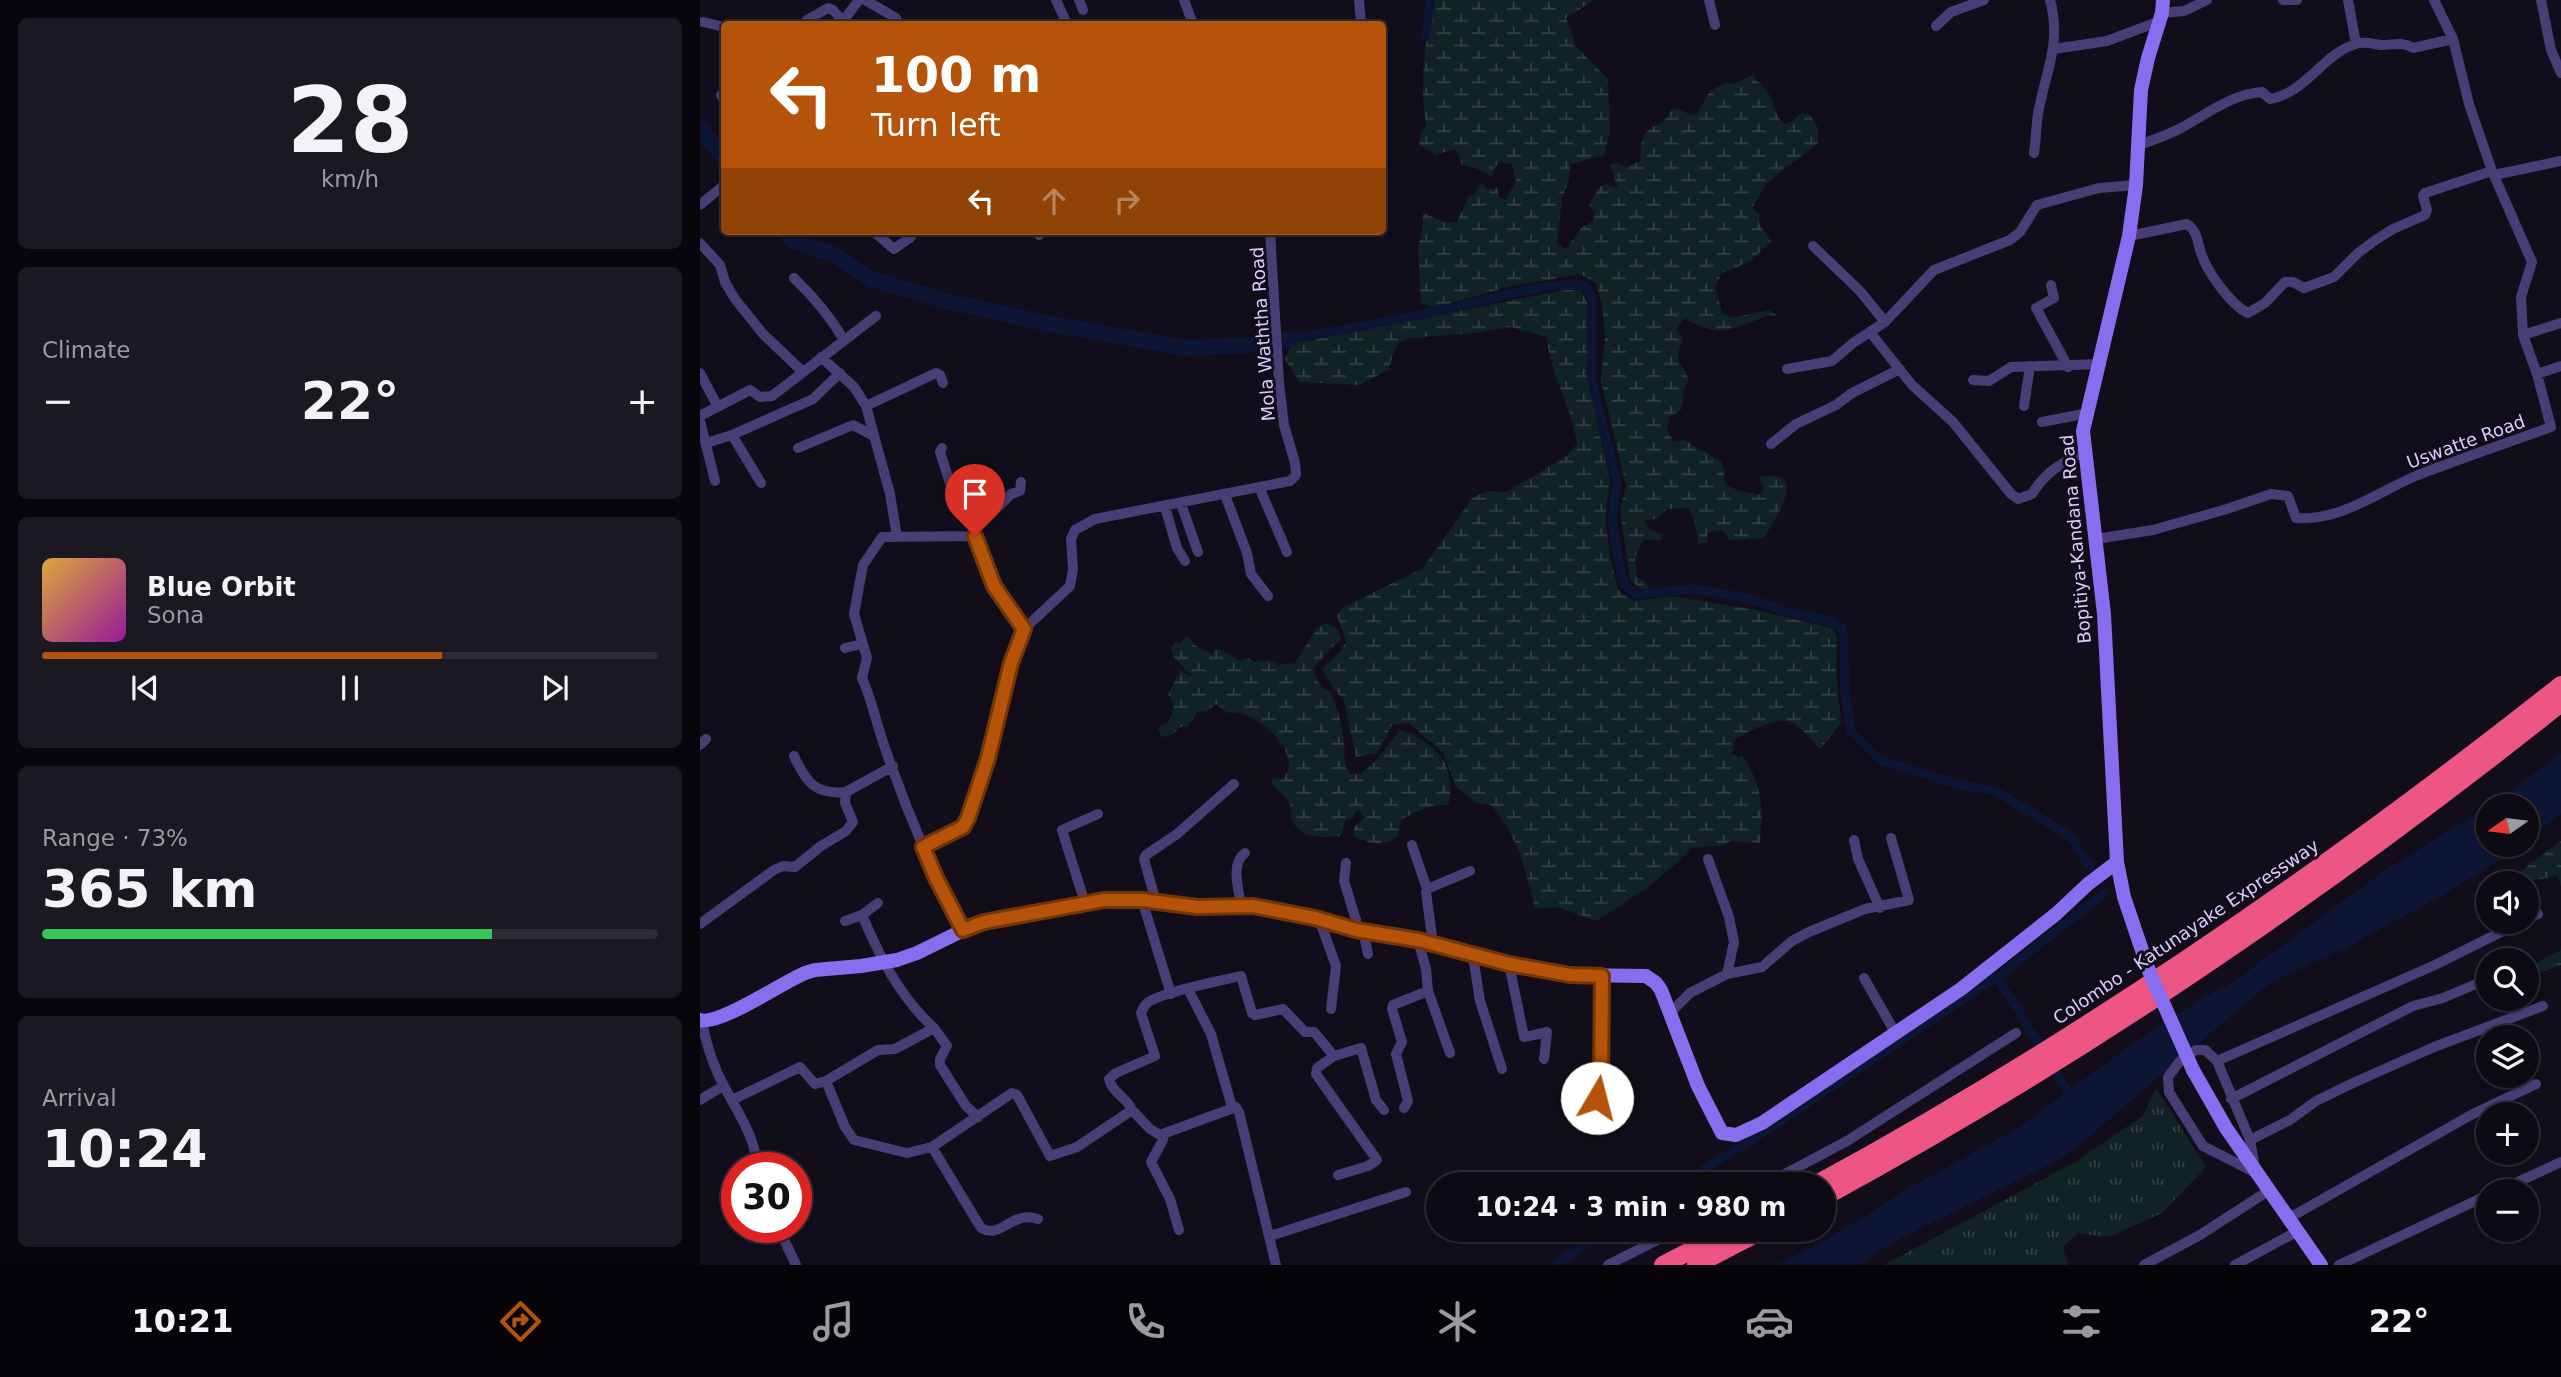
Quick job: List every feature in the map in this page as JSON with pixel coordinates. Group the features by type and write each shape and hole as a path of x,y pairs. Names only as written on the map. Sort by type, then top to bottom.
{"highway":[{"name":"Colombo - Katunayake Expressway","path":"1836,1173 2048,1058 2346,848 2561,685"},
{"name":"Colombo - Katunayake Expressway","path":"1836,1190 2281,914 2497,754 2561,703"},
{"path":"1663,1265 1707,1242"},
{"path":"1696,1265 1740,1242"}],"street":[{"path":"846,21 862,0 897,21"},
{"path":"1056,0 1066,21"},
{"path":"1184,0 1191,21"},
{"path":"1359,0 1361,21"},
{"path":"1709,0 1715,24"},
{"path":"1936,26 1951,12 1984,0"},
{"path":"2035,153 2038,113 2054,49 2050,0"},
{"path":"2054,49 2107,41 2162,11 2184,10 2207,0"},
{"path":"2283,0 2297,0"},
{"path":"2348,0 2356,44"},
{"name":"Uswatte Road","path":"2096,539 2153,530 2271,494 2288,496 2296,518 2316,520 2339,513 2416,476 2551,427 2523,335 2521,297 2532,262 2493,173 2469,104 2452,39 2434,0"},
{"path":"2541,0 2551,50 2561,73"},
{"path":"807,20 828,8 842,21"},
{"name":"Bopitiya-Kandana Road","path":"2162,11 2141,90 2136,185 2129,236 2101,364 2083,431 2104,614 2118,862 2124,897 2149,971 2193,1070 2225,1128 2321,1265"},
{"path":"703,22 721,26"},
{"path":"2139,145 2178,130 2228,101 2249,93 2262,92 2270,99 2283,97 2340,50 2356,44 2404,43 2413,48 2452,39"},
{"path":"2129,236 2187,224 2195,230 2201,255 2207,266 2236,307 2248,313 2265,303 2285,282 2293,282 2304,288 2334,277 2377,239 2426,215 2424,193 2493,173 2561,161"},
{"path":"1787,369 1832,361 1885,322 1934,270 2010,240 2020,232 2037,205 2099,188 2136,185"},
{"path":"700,205 721,188"},
{"path":"878,235 894,249 911,237"},
{"name":"Mola Waththa Road","path":"1024,629 1070,586 1073,569 1071,539 1074,530 1095,519 1290,481 1296,475 1284,425 1275,342 1272,235"},
{"path":"700,243 720,265 725,282 735,299 763,334 802,371"},
{"path":"1812,246 1860,291 1885,322"},
{"path":"794,278 833,321 844,340"},
{"path":"2051,285 2054,298 2036,308 2068,367"},
{"path":"715,481 700,419 750,390 760,397 772,396 876,316"},
{"path":"2523,335 2561,323"},
{"path":"1870,332 1913,385 1953,422 2011,494 2018,499 2032,494 2040,481 2058,464 2084,452"},
{"path":"821,356 854,387 866,406 890,494 897,537"},
{"path":"1973,380 1989,381 2011,367 2101,364"},
{"path":"2024,406 2030,366"},
{"path":"2537,374 2561,366"},
{"path":"1771,444 1796,424 1900,369"},
{"path":"700,373 718,407"},
{"path":"706,443 732,435 813,399 840,373"},
{"path":"866,406 936,373 940,374 943,383"},
{"path":"2042,422 2088,413"},
{"path":"798,448 853,425 874,436"},
{"path":"732,435 761,483"},
{"path":"923,847 963,827 968,818 988,758 1011,663 1024,629 994,586 976,532 959,511 940,452 942,448"},
{"path":"963,930 936,878 882,739 871,698 862,678 867,658 855,614 863,565 882,537 976,532 1011,494 1020,491 1021,482"},
{"path":"1259,487 1287,552"},
{"path":"1224,495 1247,553 1251,574 1268,596"},
{"path":"1181,504 1198,552"},
{"path":"1165,507 1177,548 1185,561"},
{"path":"845,648 862,643"},
{"path":"794,756 805,779 817,788 832,793 846,792 893,766"},
{"path":"1171,994 1149,901 1144,859 1234,784"},
{"path":"700,924 774,870 783,866 795,867 821,846 846,831 853,822 845,803 846,792"},
{"path":"1085,903 1062,830 1098,814"},
{"path":"1671,1012 1690,993 1727,974 1762,967 1792,941 1809,932 1865,909 1909,900 1891,838"},
{"path":"1854,839 1858,859 1880,908"},
{"path":"1412,845 1427,889 1433,944"},
{"path":"1241,906 1236,870 1240,856 1245,853"},
{"path":"1708,859 1729,917 1734,942 1727,974"},
{"path":"756,1152 704,1047 701,1020 726,1016 815,970 883,963 917,953 984,922 1085,903 1116,900 1197,907 1267,908 1359,930 1418,940 1509,964 1570,975 1640,975 1651,978 1661,990 1671,1012 1712,1116 1722,1133 1736,1135 1762,1123 1896,1034 1987,968 2118,862"},
{"path":"1346,863 1344,881 1368,954"},
{"path":"1427,889 1470,871"},
{"path":"845,921 862,915 878,903"},
{"path":"862,915 894,982 947,1046 940,1065 966,1106 978,1116"},
{"path":"1315,918 1322,927 1336,966 1331,1009"},
{"path":"2217,1061 2435,965 2497,934"},
{"path":"1418,940 1429,991 1450,1053"},
{"path":"1473,956 1480,1001 1502,1069"},
{"path":"1509,964 1524,1037 1547,1032 1544,1059"},
{"path":"1276,1265 1236,1107 1160,1135 1150,1129 1132,1110 1130,1104 1111,1087 1109,1079 1116,1073 1155,1056 1141,1013 1149,1002 1241,976 1252,1013 1255,1015 1283,1009 1305,1032 1314,1032 1334,1056"},
{"path":"1592,1113 1601,1083 1602,976"},
{"path":"1864,978 1896,1034"},
{"path":"2231,1098 2413,1006 2443,998 2476,984"},
{"path":"1188,989 1211,1034 1232,1107"},
{"path":"1404,1108 1408,1101 1407,1091 1396,1054 1402,1042 1392,1009 1393,1005 1429,991"},
{"path":"2250,1140 2290,1120 2316,1101 2353,1083 2543,1006"},
{"path":"732,1100 800,1067 815,1084 825,1081 878,1050 895,1049 934,1028"},
{"path":"1789,1172 1847,1141 2016,1033"},
{"path":"1338,1175 1368,1166 1377,1160 1316,1074 1317,1068 1334,1056 1361,1048 1376,1100 1384,1110"},
{"path":"2196,1050 2205,1050 2217,1061 2250,1140 2256,1173 2203,1146 2169,1092 2168,1077 2180,1061 2196,1050"},
{"path":"825,1081 845,1128 854,1140 907,1153 932,1147 1012,1093 1017,1095 1050,1156 1077,1146 1132,1110"},
{"path":"700,1100 723,1086"},
{"path":"2289,1218 2471,1115 2528,1088"},
{"path":"1164,1134 1151,1162 1170,1199 1179,1230"},
{"path":"932,1147 981,1228 987,1232 994,1231 1027,1215 1038,1219"},
{"path":"2524,1179 2561,1162"},
{"path":"2144,1265 2200,1235 2268,1191"},
{"path":"1270,1236 1406,1192"},
{"path":"2339,1265 2476,1201"},
{"path":"2235,1265 2298,1231"},
{"path":"1608,1265 1653,1242"},
{"path":"786,1243 796,1265"}],"green space":[{"path":"1434,0 1594,0 1566,18 1577,48 1608,79 1610,131 1604,155 1570,164 1569,180 1562,198 1557,244 1566,249 1582,227 1592,222 1595,213 1589,205 1599,188 1604,184 1618,188 1610,165 1619,162 1627,167 1640,161 1641,146 1646,133 1665,119 1671,110 1679,108 1688,114 1696,115 1710,91 1725,83 1733,84 1753,75 1768,93 1784,124 1793,121 1802,113 1810,115 1818,128 1818,143 1766,184 1752,208 1760,214 1759,224 1771,241 1750,262 1722,273 1715,287 1722,312 1731,318 1769,310 1777,316 1769,315 1727,330 1708,329 1685,318 1676,329 1683,338 1678,357 1689,380 1684,389 1681,410 1669,417 1667,431 1674,442 1684,440 1722,462 1725,483 1736,490 1759,495 1764,491 1759,477 1775,476 1783,480 1787,487 1786,496 1764,538 1729,540 1722,530 1707,533 1708,542 1698,544 1696,526 1689,508 1667,509 1657,519 1644,520 1649,529 1660,534 1662,540 1643,540 1635,558 1637,577 1649,585 1648,589 1642,590 1630,580 1620,510 1626,486 1601,380 1605,337 1602,304 1596,283 1580,274 1507,287 1434,308 1421,303 1418,248 1423,213 1445,222 1457,222 1469,196 1474,195 1482,183 1488,189 1497,188 1499,197 1505,200 1516,182 1512,164 1500,162 1494,168 1492,177 1462,165 1456,149 1435,155 1419,144 1426,125 1424,62"},
{"path":"1565,290 1580,290 1587,301 1587,376 1610,480 1605,518 1618,590 1634,601 1671,596 1756,610 1832,628 1837,637 1836,672 1841,723 1820,749 1799,727 1785,721 1762,726 1735,740 1732,754 1738,758 1742,756 1758,787 1761,808 1760,843 1731,841 1722,845 1692,848 1659,878 1596,921 1558,907 1535,909 1520,854 1501,817 1491,805 1477,803 1456,787 1443,753 1409,723 1392,725 1377,753 1356,757 1344,700 1322,669 1346,642 1337,615 1342,608 1423,568 1473,497 1489,491 1506,492 1567,456 1577,444 1571,417 1552,365 1547,337 1511,327 1410,338 1397,344 1388,370 1359,385 1299,382 1285,359 1292,344"},
{"path":"1326,623 1339,630 1341,638 1313,668 1318,682 1330,691 1335,703 1341,722 1345,761 1350,774 1360,774 1373,764 1400,730 1418,737 1431,747 1444,761 1448,771 1448,805 1429,807 1406,817 1401,820 1398,837 1386,842 1371,843 1354,837 1354,827 1364,818 1360,811 1345,820 1341,836 1315,836 1298,829 1293,822 1289,802 1271,780 1281,780 1288,770 1288,758 1283,746 1263,724 1250,717 1228,713 1216,704 1207,711 1197,712 1188,727 1180,727 1172,735 1161,737 1158,728 1169,722 1173,707 1168,694 1180,670 1190,676 1192,673 1188,673 1173,656 1171,648 1175,642 1180,644 1187,635 1195,645 1213,654 1214,650 1220,649 1240,661 1249,658 1254,662 1272,660 1278,665 1291,663 1293,666 1317,628"},
{"path":"2561,841 2561,886 2557,876 2539,879 2539,871 2521,871"},
{"path":"2561,950 2561,965 2539,973 2539,961"},
{"path":"2156,1088 2206,1167 2162,1213 2108,1237 2078,1233 2063,1247 2068,1265 1884,1265 2075,1162 2143,1116"}],"water":[{"path":"2561,753 2561,814 2539,831 2539,794 2507,794"},
{"path":"2476,814 2476,858 2503,858 2482,871 2476,871 2476,875 2441,896 2344,949 2270,983 2066,1156 1895,1241 1859,1265 1776,1265 1821,1242 1836,1242 1836,1234 1909,1188 2016,1129 2131,1045 2201,999 2229,985 2385,870"}],"waterway":[{"path":"1425,36 1431,0"},
{"path":"700,128 721,154"},
{"path":"788,235 793,241 834,255 871,279 946,301 1045,323 1186,348 1269,344 1291,339"},
{"path":"1291,339 1558,285 1585,286 1592,298 1592,381 1617,483 1612,518 1625,585 1634,594 1694,589 1748,598 1784,611 1829,621 1841,627 1844,640 1845,692 1851,731 1880,760 1957,784 1995,791 2069,835 2090,867"},
{"path":"1700,1172 1997,977 2105,893"},
{"path":"1997,977 2044,1052"},
{"path":"2051,1064 2073,1100"},
{"path":"1554,1265 1589,1242"}],"route":[{"path":"975,536 994,586 1024,629 1011,663 988,758 968,818 963,827 923,847 963,930 984,922 1104,900 1142,900 1197,907 1253,906 1315,918 1356,930 1418,940 1509,964 1570,975 1602,976 1601,1083 1597,1098"}]}
